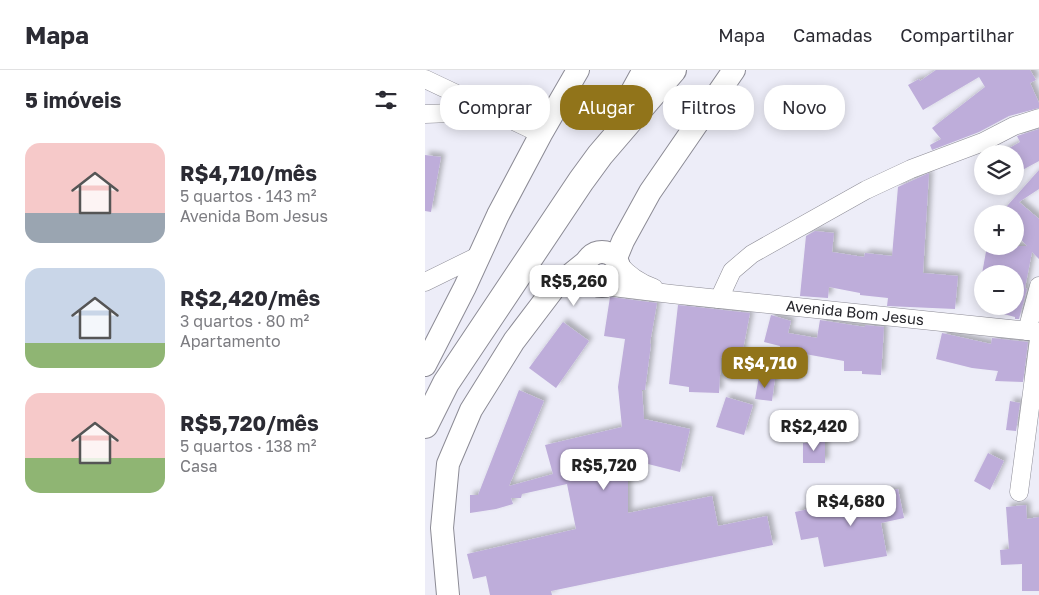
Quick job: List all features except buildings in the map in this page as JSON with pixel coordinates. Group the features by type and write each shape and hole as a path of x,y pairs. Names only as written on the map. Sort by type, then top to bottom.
{"highway":[{"path":"425,425 446,383 600,155 646,70"},
{"path":"600,155 673,70"}],"main road":[{"path":"425,366 465,287 478,256 541,134 578,70"},
{"path":"542,303 567,289 583,286 602,286 610,284 617,277 617,261 623,241 650,192 734,70"},
{"path":"448,595 442,528 448,464 471,410 514,341 555,287 612,236 650,192"},
{"path":"602,286 590,282 587,278 584,267 589,258 604,251 610,253 617,261"}],"street":[{"path":"425,79 440,86"},
{"path":"425,114 440,113"},
{"path":"719,299 732,271 752,254 867,190 911,169 983,142 1014,126 1039,118"},
{"path":"533,130 541,134"},
{"path":"425,282 478,256"},
{"name":"Avenida Bom Jesus","path":"617,261 629,275 641,283 671,294"},
{"name":"Avenida Bom Jesus","path":"602,286 1035,334"},
{"path":"1019,492 1039,286"}]}
